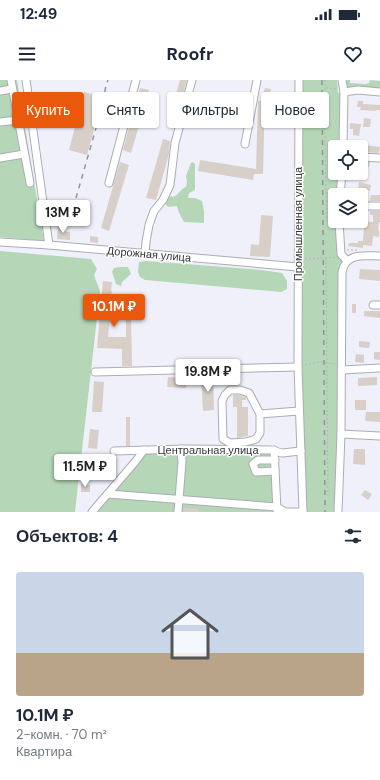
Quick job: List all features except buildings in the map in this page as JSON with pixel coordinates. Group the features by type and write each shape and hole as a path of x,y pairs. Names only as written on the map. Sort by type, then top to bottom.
{"street":[{"path":"11,80 13,92"},
{"path":"26,80 49,245"},
{"path":"109,183 136,80"},
{"path":"145,253 148,231 154,211 163,200 170,186 175,143 192,80"},
{"path":"245,144 257,80"},
{"name":"Промышленная улица","path":"299,80 298,367 302,512"},
{"path":"342,80 344,90 343,140"},
{"path":"0,91 12,89"},
{"path":"344,90 380,92"},
{"path":"0,122 12,121"},
{"path":"19,128 30,183"},
{"path":"0,158 24,154"},
{"path":"368,158 380,158"},
{"path":"368,206 380,206"},
{"path":"339,228 341,254 347,261"},
{"name":"Дорожная улица","path":"0,242 298,263"},
{"path":"338,512 341,434 342,272 347,261 353,257 380,256"},
{"path":"95,372 298,367"},
{"path":"342,368 380,368"},
{"path":"230,390 240,390 249,393 260,414 260,433 256,439 246,442 230,443 223,439 222,401 230,390"},
{"path":"260,414 299,411"},
{"path":"341,434 380,436"},
{"path":"178,512 182,462 181,449"},
{"name":"Центральная улица","path":"114,451 181,449 274,450 282,453 301,451"},
{"path":"92,512 144,450"},
{"path":"274,450 277,510"},
{"path":"275,460 258,460 253,464 256,472 275,471"},
{"path":"108,494 179,499 285,512 302,512"}],"path":[{"path":"325,80 327,222"},
{"path":"325,88 330,87 336,90 344,90"},
{"path":"298,263 339,257 347,261"},
{"path":"326,258 328,498"},
{"path":"298,367 319,362 342,368"}],"green space":[{"path":"0,80 17,80 19,92 12,92 12,128 25,128 44,241 0,237"},
{"path":"301,80 337,80 338,93 342,92 341,140 328,140 328,180 339,180 338,188 328,188 328,228 338,228 342,257 339,271 339,440 336,512 305,512 300,307 301,128 329,128 329,92 301,92"},
{"path":"346,80 350,80 350,83 366,84 369,83 370,80 380,81 380,90 347,87"},
{"path":"193,162 195,164 195,190 189,193 188,198 195,198 202,201 204,223 184,222 177,206 168,207 165,204 167,198 170,196 175,196 186,187 186,176 191,163"},
{"path":"0,251 91,259 97,269 94,275 100,291 75,512 0,512"},
{"path":"147,261 282,273 287,281 287,289 281,292 145,280 140,277 138,272 139,262"},
{"path":"128,267 131,274 122,282 121,286 116,284 112,272 114,268"},
{"path":"144,452 275,452 275,512 93,512"}],"railway":[{"path":"76,198 102,107 108,80"},
{"path":"322,80 325,512"}]}
